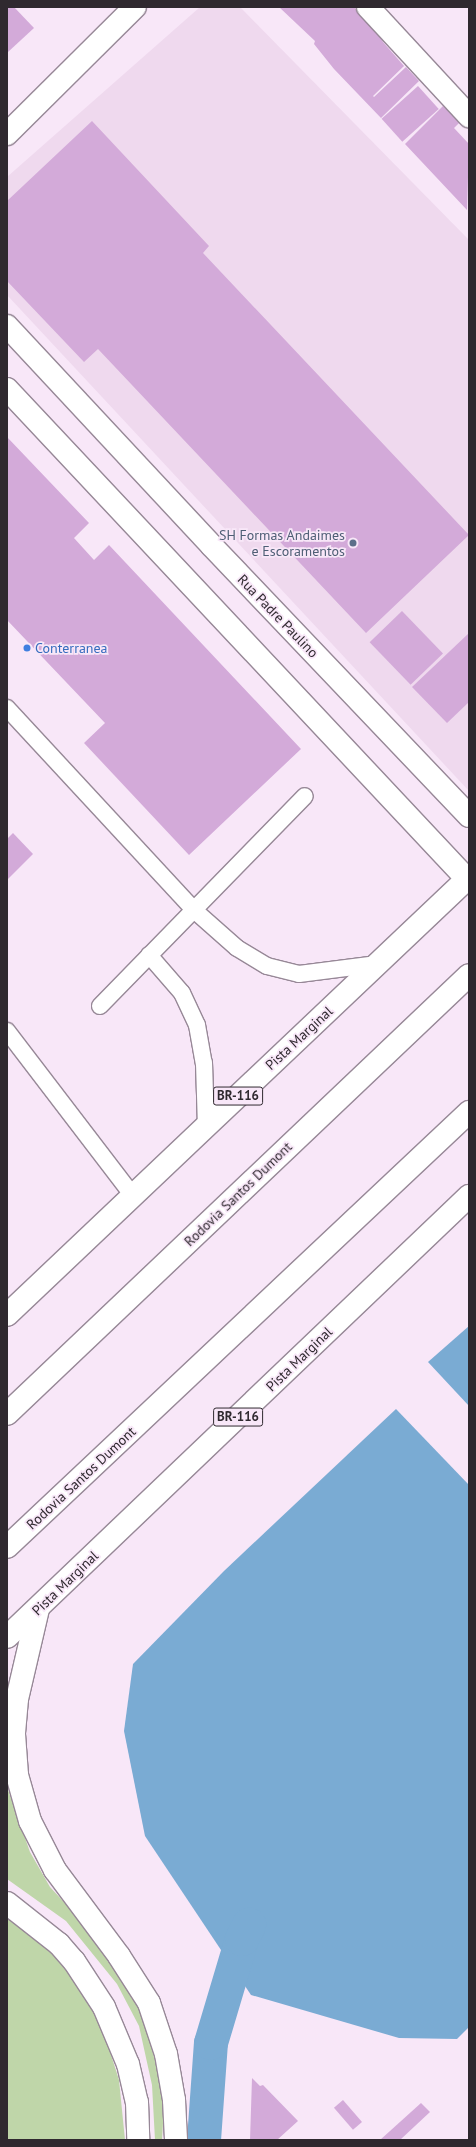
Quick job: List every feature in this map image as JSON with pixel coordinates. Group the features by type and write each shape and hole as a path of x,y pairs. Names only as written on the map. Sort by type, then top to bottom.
{"main road":[{"path":"7,134 134,7"},
{"path":"368,7 469,116"},
{"name":"Rua Padre Paulino","path":"7,326 210,546 469,816"},
{"path":"7,389 468,878"},
{"name":"Pista Marginal","path":"7,1315 468,878"},
{"name":"Rodovia Santos Dumont","path":"7,1414 469,975"},
{"name":"Rodovia Santos Dumont","path":"7,1547 469,1112"},
{"name":"Pista Marginal","path":"7,1637 469,1196"},
{"path":"38,1609 17,1699 14,1734 17,1775 30,1821 55,1870 119,1956 148,2003 166,2054 174,2100 176,2140"},
{"path":"7,1903 58,1944 74,1961 104,2007 128,2064 137,2102 138,2140"}],"lane":[{"path":"7,708 194,910 237,948 267,966 299,974 377,964"},
{"path":"100,1006 305,796"},
{"path":"149,955 182,993 197,1025 204,1063 206,1126"},
{"path":"7,1031 133,1196"}],"shaded area":[{"name":"SH Formas Andaimes e Escoramentos","path":"200,7 240,7 469,240 469,791 7,295 7,177"}],"green space":[{"path":"7,1787 30,1852 50,1887 88,1928 121,1970 143,2018 160,2078 164,2106 162,2140 155,2140 152,2085 139,2026 117,1984 66,1921 7,1879"},
{"path":"7,1916 59,1956 79,1980 102,2026 119,2080 125,2140 7,2140"}],"water":[{"path":"469,1326 469,1406 428,1362"},
{"path":"396,1409 469,1485 469,2027 457,2039 399,2038 251,1995 145,1836 124,1731 133,1664 224,1571"}],"building":[{"path":"7,7 14,7 34,28 8,52"},
{"path":"279,7 354,7 375,29 383,42 404,66 373,96 374,97 406,67 419,81 381,118 334,69 314,44 315,41"},
{"path":"418,86 439,109 402,142 382,119"},
{"path":"443,106 460,122 454,128 469,144 467,210 405,144"},
{"path":"92,121 209,246 203,253 469,535 366,633 98,349 84,362 7,281 7,201"},
{"path":"7,437 89,523 74,538 94,560 109,545 301,749 189,855 84,743 105,723 7,620"},
{"path":"402,611 443,653 411,685 370,642"},
{"path":"469,633 469,702 447,723 412,687"},
{"path":"13,833 33,854 7,880 7,839"},
{"path":"252,2078 260,2086 263,2085 298,2121 277,2140 250,2140"},
{"path":"343,2100 362,2122 353,2130 334,2108"},
{"path":"421,2103 430,2112 400,2140 380,2140"}],"waterway":[{"path":"204,2140 211,2043 242,1939 249,1925"}],"place":[{"name":"SH Formas Andaimes e Escoramentos","path":"353,543"},
{"name":"Conterranea","path":"27,648"}]}
